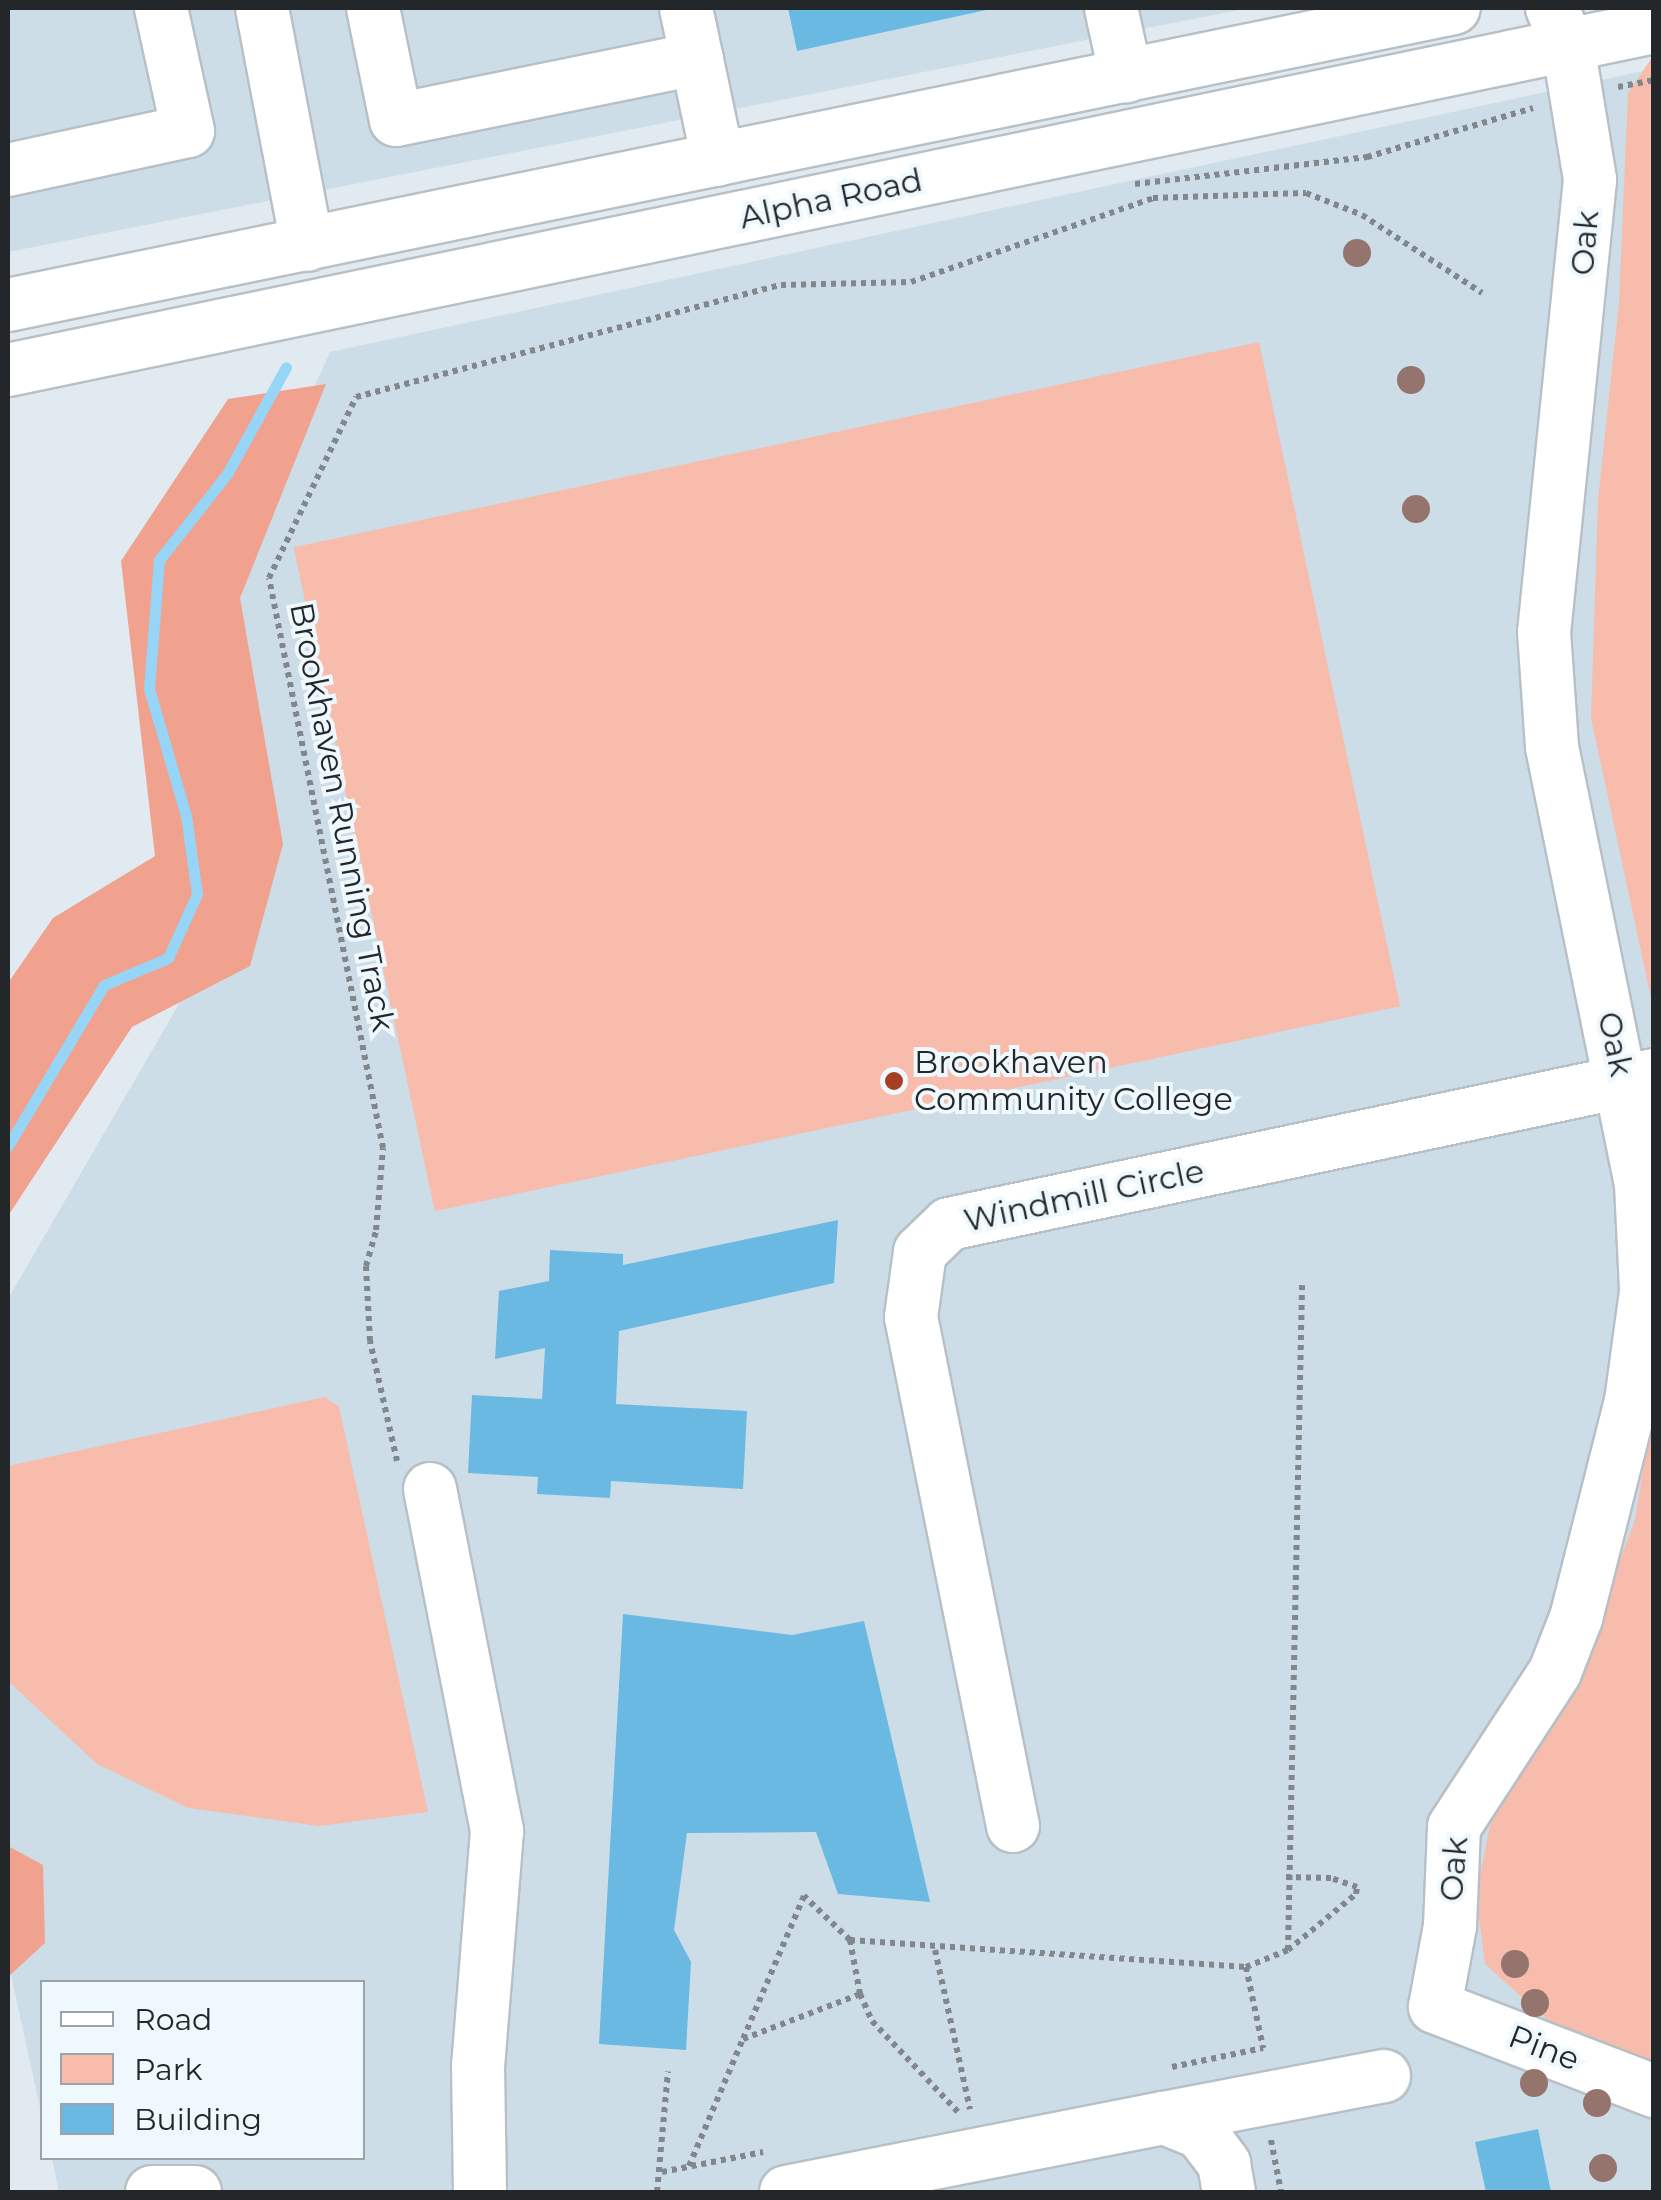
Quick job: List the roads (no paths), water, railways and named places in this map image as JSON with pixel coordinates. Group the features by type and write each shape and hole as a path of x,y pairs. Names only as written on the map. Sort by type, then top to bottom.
{"street":[{"path":"8,170 188,131 161,8"},
{"path":"262,8 308,245"},
{"path":"373,8 396,120 697,59"},
{"path":"686,8 718,160"},
{"path":"1111,8 1126,76"},
{"name":"Alpha Road","path":"8,304 1454,8"},
{"name":"Alpha Road","path":"8,370 1563,20 1654,27"},
{"name":"Oak","path":"1434,2007 1450,1926 1454,1827 1555,1672 1592,1570 1631,1401 1646,1292 1638,1079 1552,747 1544,632 1590,180 1563,20"},
{"name":"Windmill Circle","path":"1013,1826 911,1317 920,1252 950,1224 1638,1079"},
{"path":"415,1482 496,1831 478,2066 480,2192"},
{"name":"Pine","path":"1434,2007 1654,2091"},
{"path":"786,2192 1384,2076"},
{"path":"1164,2118 1201,2134 1224,2164 1229,2192"},
{"path":"152,2192 195,2192"}],"waterway":[{"path":"8,1146 104,985 168,958 197,894 186,816 149,689 159,560 227,474 286,367"}],"place":[{"name":"Brookhaven Community College","path":"894,1081"}]}
